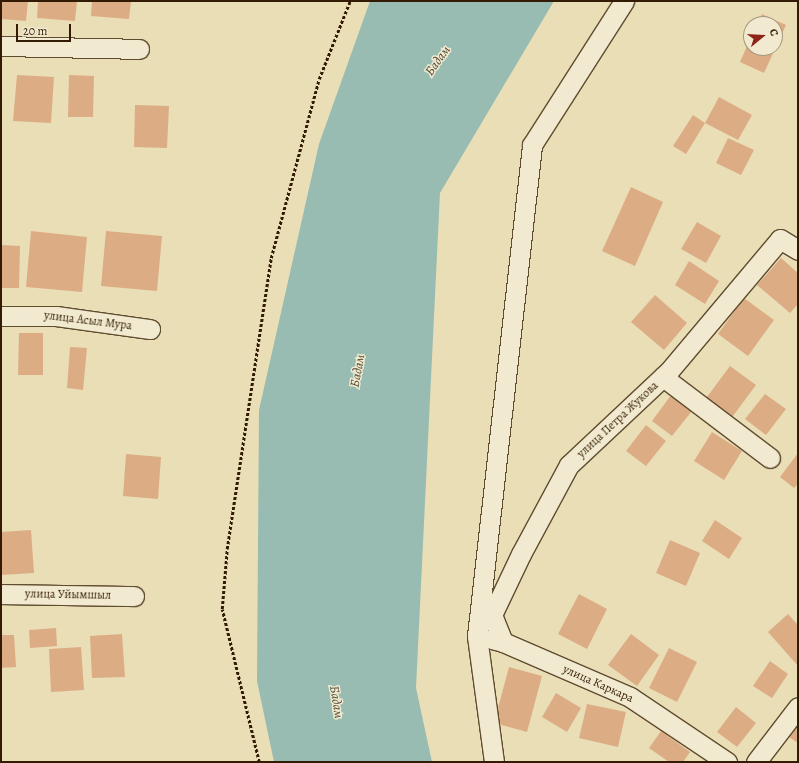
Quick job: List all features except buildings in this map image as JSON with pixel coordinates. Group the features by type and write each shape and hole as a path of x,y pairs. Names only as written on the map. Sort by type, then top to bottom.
{"street":[{"path":"494,762 477,636 532,145 624,1"},
{"path":"1,46 139,49"},
{"name":"улица Петра Жукова","path":"503,642 492,615 520,554 569,465 663,377 780,239 798,250"},
{"name":"улица Асыл Мура","path":"1,316 56,316 150,329"},
{"path":"663,377 770,458"},
{"name":"улица Уйымшыл","path":"1,594 134,596"},
{"name":"улица Каркара","path":"477,636 503,642 630,697 727,762"},
{"path":"756,762 798,707"}],"path":[{"path":"259,762 222,609 226,549 271,258 319,79 350,1"}],"water":[{"name":"Бадам","path":"370,1 554,1 440,193 416,688 432,762 274,762 257,681 259,410 319,144"}]}
